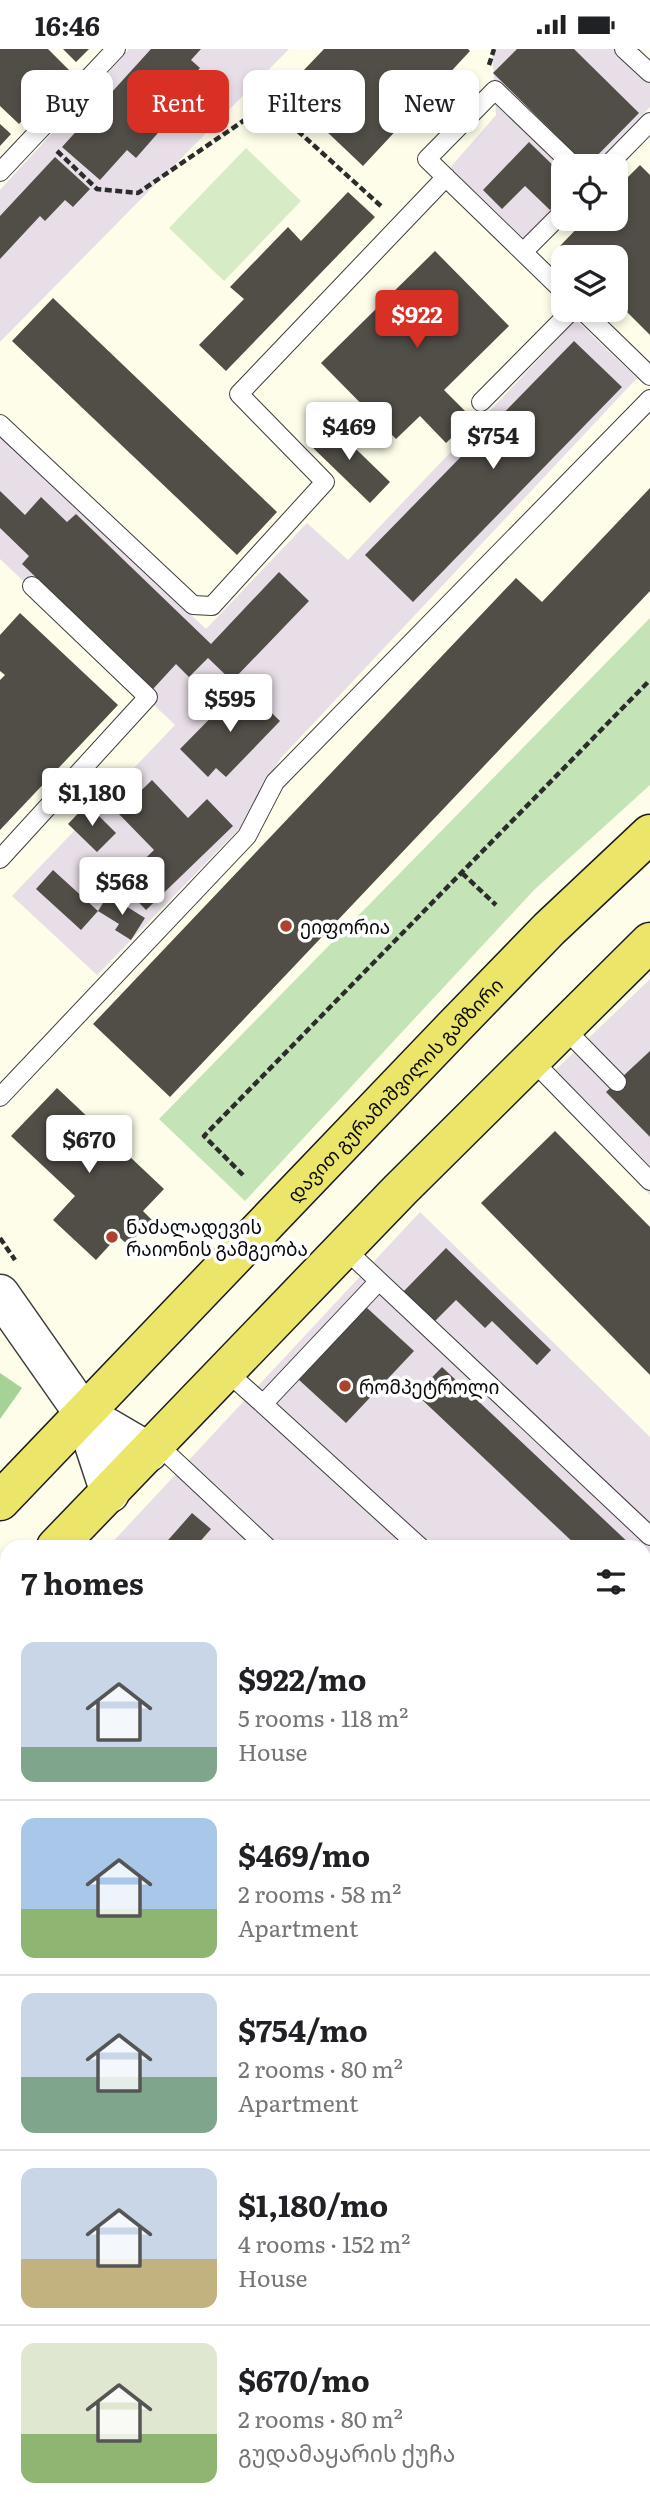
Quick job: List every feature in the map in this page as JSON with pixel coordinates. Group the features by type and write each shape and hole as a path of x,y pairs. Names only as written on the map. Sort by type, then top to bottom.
{"main road":[{"name":"დავით გურამიშვილის გამზირი","path":"0,1501 469,1011 549,929 650,834"},
{"path":"63,1540 400,1190 650,942"}],"street":[{"path":"0,1294 84,1414 110,1493"},
{"path":"84,1414 153,1448"}],"lane":[{"path":"96,70 116,49"},
{"path":"624,49 650,72"},
{"path":"551,279 427,159 495,90 562,154"},
{"path":"619,154 650,122"},
{"path":"0,172 36,133"},
{"path":"0,424 193,605 212,606 325,482 239,394 446,177"},
{"path":"523,252 551,224"},
{"path":"481,403 560,322"},
{"path":"594,322 650,376"},
{"path":"0,1097 247,836 275,782 650,399"},
{"path":"0,859 148,697 32,586"},
{"path":"564,1028 617,1082"},
{"path":"532,1060 650,1181"},
{"path":"344,1248 650,1536"},
{"path":"263,1403 378,1282"},
{"path":"226,1371 411,1540"},
{"path":"153,1448 259,1540"}],"path":[{"path":"38,133 97,189 138,193 268,104 400,224"},
{"path":"243,1175 204,1136 650,680"},
{"path":"462,873 496,905"}],"shaded area":[{"path":"129,49 289,49 268,70 243,70 243,96 229,110 229,70 127,70 127,133 206,133 0,342 0,190 52,133 113,133 113,70 110,70"},
{"path":"492,49 640,49 650,59 650,107 605,154 551,154 551,212 525,240 449,169 496,115"},
{"path":"574,322 578,322 637,378 280,759 241,827 97,975 12,896 175,725 0,559 0,434 206,629 307,523 348,560"},
{"path":"650,979 650,1195 541,1084"},
{"path":"420,1212 650,1437 650,1540 115,1540"}],"green space":[{"path":"246,148 301,201 224,281 169,228"},
{"path":"650,618 650,785 534,890 245,1201 159,1119"},
{"path":"0,1373 22,1388 0,1419"}],"building":[{"path":"0,49 48,49 69,70 21,70 19,124 0,106"},
{"path":"63,49 89,49 76,62"},
{"path":"151,49 201,49 191,60 200,68 198,70 132,70"},
{"path":"324,49 470,51 452,70 379,70 379,133 394,133 363,166 328,133 365,133 365,70 304,70"},
{"path":"517,49 574,49 639,113 599,154 575,154 493,73"},
{"path":"127,75 127,133 158,133 136,158 127,150 100,180 62,147 75,133 113,133 113,91"},
{"path":"0,124 11,134 0,146"},
{"path":"529,142 551,163 550,210 525,186 502,209 483,190"},
{"path":"55,157 90,189 73,207 65,200 45,221 40,216 0,259 0,216"},
{"path":"640,165 650,175 650,335 628,313 628,245 561,245 574,231 628,231 628,177"},
{"path":"348,192 375,217 226,371 199,345 244,299 230,287 288,227 301,241"},
{"path":"435,251 509,326 444,390 472,418 446,443 420,416 396,439 321,363"},
{"path":"53,298 277,512 237,555 12,341"},
{"path":"574,341 622,387 413,602 365,555"},
{"path":"328,422 390,482 370,503 308,443"},
{"path":"650,488 650,591 170,1097 93,1024 516,578 542,602"},
{"path":"0,491 25,515 41,497 67,522 76,514 211,644 279,572 309,601 232,681 208,658 189,677 176,664 153,689 22,564 29,556 0,528"},
{"path":"20,613 118,705 0,830 0,680 5,675 0,671 0,635"},
{"path":"243,685 280,721 226,777 216,768 208,777 180,749"},
{"path":"152,780 188,818 207,799 233,826 146,910 120,883 154,850 118,813"},
{"path":"87,804 116,833 97,852 68,824"},
{"path":"53,870 98,911 81,930 36,889"},
{"path":"108,895 145,918 131,940 115,930 119,924 98,911"},
{"path":"650,1051 650,1137 606,1092"},
{"path":"57,1088 164,1189 143,1211 152,1220 128,1245 118,1236 96,1260 53,1220 75,1196 11,1136"},
{"path":"555,1131 650,1227 650,1375 481,1203"},
{"path":"446,1248 551,1350 537,1365 492,1321 485,1328 456,1300 434,1322 403,1292"},
{"path":"366,1307 414,1351 346,1423 298,1379"},
{"path":"442,1367 626,1540 571,1540 416,1394"},
{"path":"192,1513 211,1529 201,1540 168,1540"}],"place":[{"name":"ეიფორია","path":"286,926"},
{"name":"ნაძალადევის რაიონის გამგეობა","path":"112,1237"},
{"name":"რომპეტროლი","path":"345,1386"}]}
